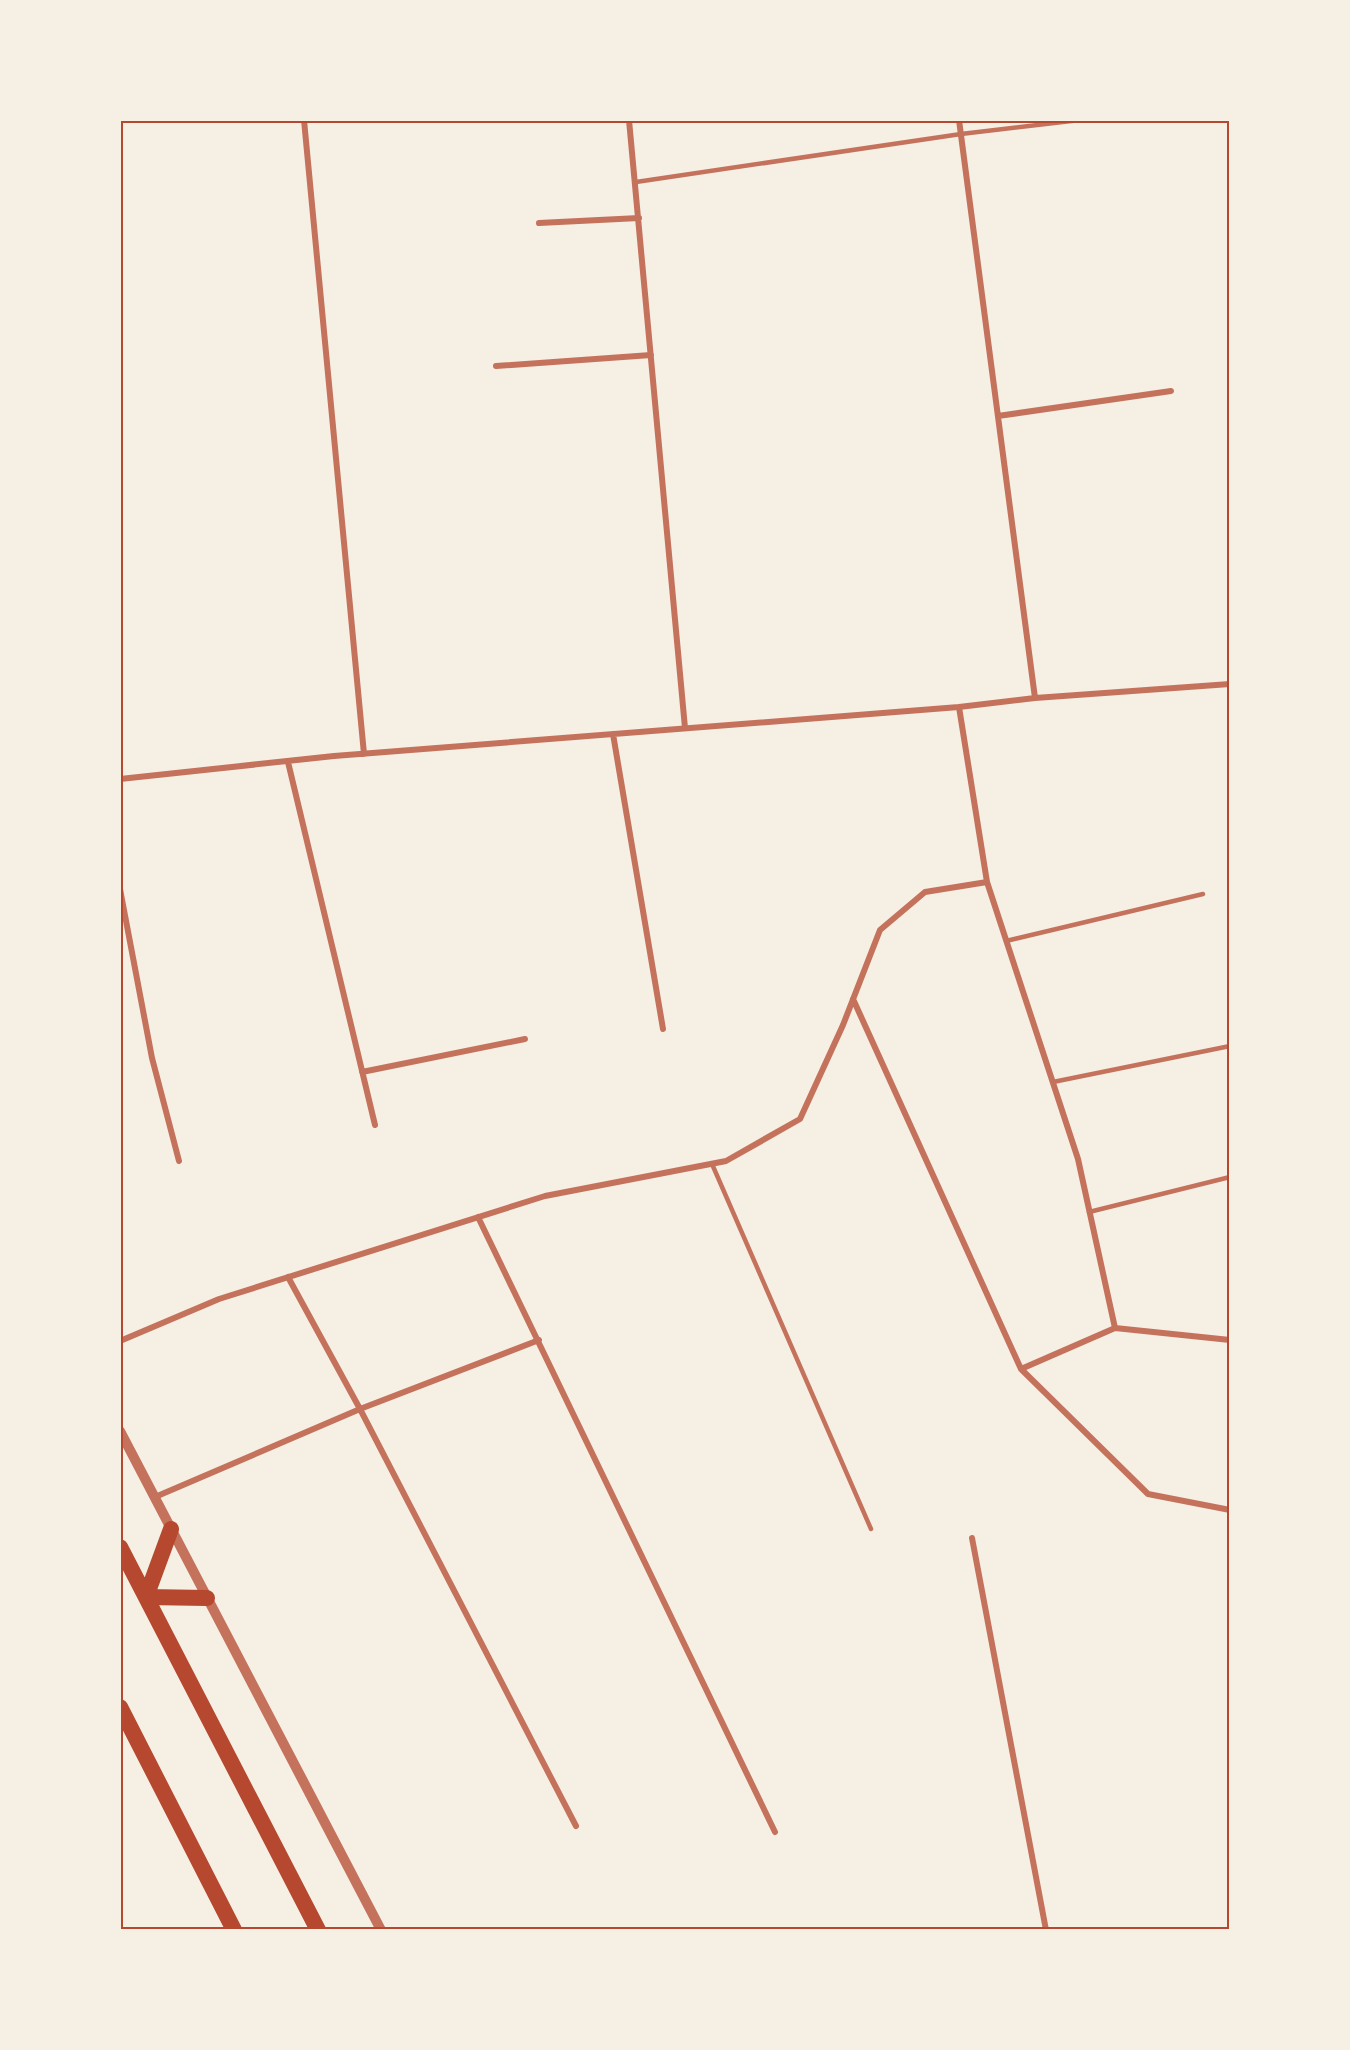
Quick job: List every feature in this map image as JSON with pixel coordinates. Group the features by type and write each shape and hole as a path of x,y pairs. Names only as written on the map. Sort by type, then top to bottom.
{"highway":[{"path":"146,1597 171,1528"},
{"path":"120,1546 318,1930"},
{"path":"146,1597 207,1598"},
{"path":"120,1707 234,1930"}],"street":[{"path":"304,120 364,754"},
{"path":"629,120 686,728"},
{"path":"959,120 1035,698"},
{"path":"539,223 639,218"},
{"path":"496,366 651,355"},
{"path":"998,416 1172,391"},
{"path":"120,779 364,754 1230,684"},
{"path":"959,707 987,882 1078,1159 1115,1328"},
{"path":"613,734 663,1029"},
{"path":"288,762 375,1125"},
{"path":"120,1341 219,1299 545,1196 726,1161 800,1119 843,1025 880,930 925,892 987,882"},
{"path":"120,889 152,1058 179,1161"},
{"path":"853,998 1021,1369 1148,1494 1230,1510"},
{"path":"362,1072 525,1039"},
{"path":"478,1217 775,1832"},
{"path":"288,1277 360,1409 576,1826"},
{"path":"1021,1369 1115,1328 1230,1340"},
{"path":"155,1497 360,1409 539,1340"},
{"path":"120,1431 381,1930"},
{"path":"972,1538 1046,1930"}],"lane":[{"path":"636,182 961,134 1080,120"},
{"path":"1006,941 1203,894"},
{"path":"1053,1082 1230,1047"},
{"path":"712,1164 871,1529"},
{"path":"1089,1212 1230,1177"}]}
